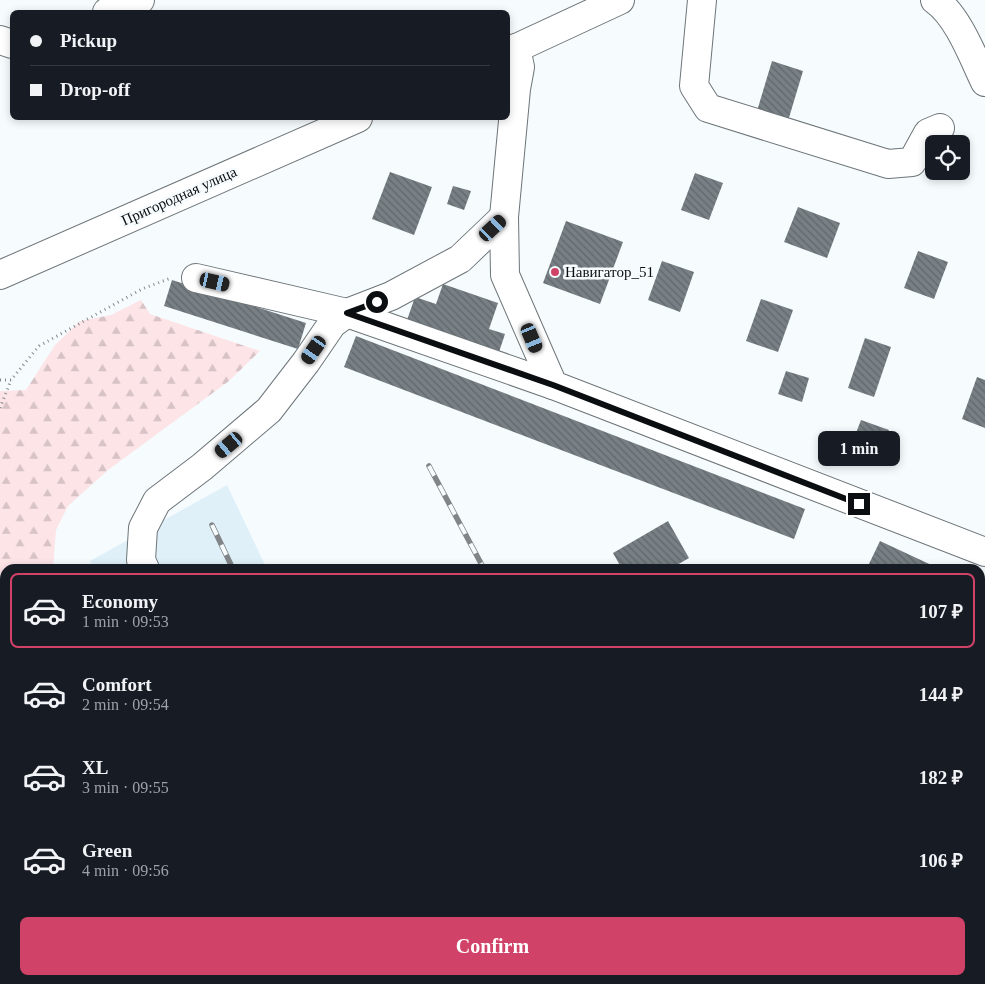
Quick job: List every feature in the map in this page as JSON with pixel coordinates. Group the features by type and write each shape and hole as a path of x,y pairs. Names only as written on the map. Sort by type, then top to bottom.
{"main road":[{"path":"112,10 140,0"},
{"path":"553,385 504,275 504,217 516,89 520,67 512,50 620,0"},
{"path":"702,0 694,86 708,108 888,164 912,162 928,134 940,128"},
{"path":"935,0 943,6 963,36 985,82"},
{"name":"Пригородная улица","path":"0,275 353,120"},
{"path":"143,564 141,560 143,528 156,501 202,467 269,410 332,324 347,313 391,296 460,259 504,217"},
{"path":"196,278 347,313 553,385 985,552"}],"path":[{"path":"0,408 11,380 40,346 142,289 171,278 196,278"},
{"path":"0,380 11,380"}],"shaded area":[{"path":"227,485 265,564 92,564 90,561"}],"green space":[{"path":"141,300 150,314 260,351 229,381 108,470 68,506 56,530 53,564 0,564 0,391 26,390 55,345 80,321 111,315"}],"building":[{"path":"772,61 803,71 788,121 757,111"},
{"path":"390,172 432,187 414,235 372,219"},
{"path":"695,173 723,183 709,220 681,210"},
{"path":"453,186 471,191 464,210 447,204"},
{"path":"798,207 840,223 827,258 784,242"},
{"path":"566,221 623,242 600,304 543,283"},
{"path":"918,251 948,262 934,299 904,288"},
{"path":"662,261 694,272 680,312 648,300"},
{"path":"172,280 306,323 298,349 164,306"},
{"path":"443,284 498,303 489,329 505,334 498,355 406,323 415,297 436,304"},
{"path":"761,299 793,310 778,352 746,341"},
{"path":"356,336 805,509 794,539 344,367"},
{"path":"865,338 891,347 874,397 848,388"},
{"path":"786,371 809,378 802,402 778,394"},
{"path":"977,377 985,380 985,428 962,419"},
{"path":"861,420 889,430 877,464 848,454"},
{"path":"668,521 689,558 679,564 619,564 613,553"},
{"path":"880,541 929,564 869,564"}],"railway":[{"path":"429,466 481,564"},
{"path":"212,525 231,564"}],"place":[{"name":"Навигатор_51","path":"555,272"}],"route":[{"path":"377,302 347,313 553,385 859,504"}]}
